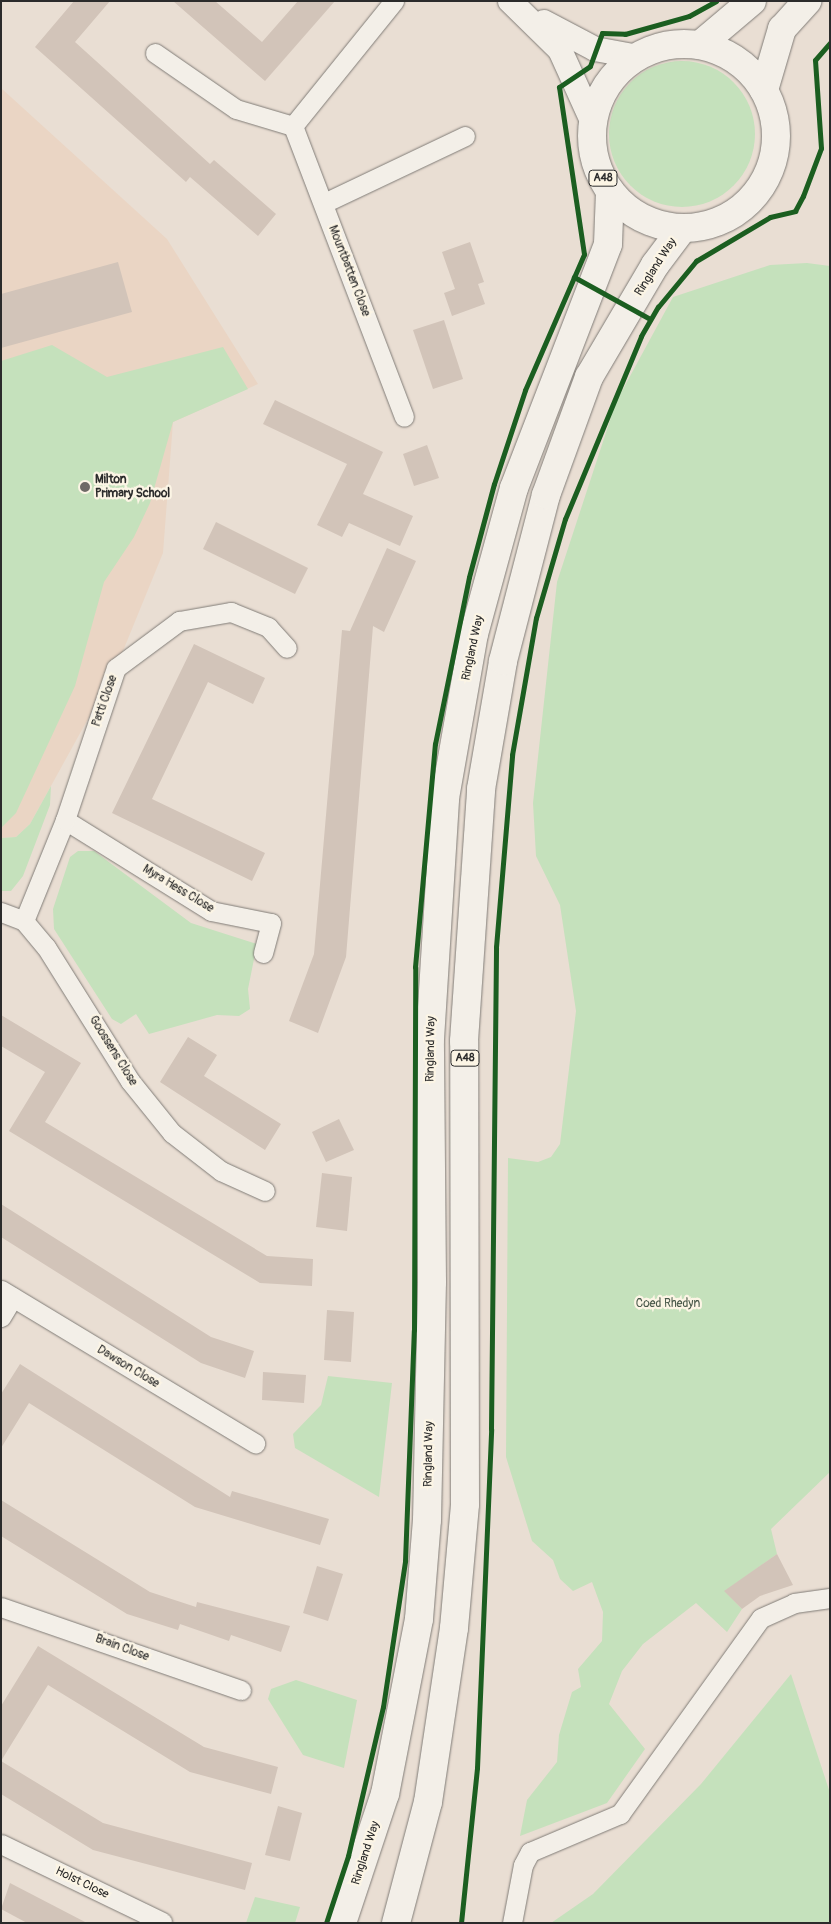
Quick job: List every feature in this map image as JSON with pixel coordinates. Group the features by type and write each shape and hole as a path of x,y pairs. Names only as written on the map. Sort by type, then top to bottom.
{"main road":[{"path":"700,45 752,1"},
{"path":"764,90 782,30 807,1"},
{"name":"A48","path":"678,44 700,45 740,64 764,90 776,119 776,151 766,180 730,216 707,226 682,228 638,215 610,191 593,147 593,123 608,85 638,57 678,44"},
{"name":"Ringland Way","path":"342,1923 385,1794 419,1618 428,1520 432,1292 430,1039 445,798 474,634 504,525 551,385 608,244 610,191"},
{"name":"Ringland Way","path":"396,1923 409,1887 428,1802 454,1628 465,1504 464,1042 481,789 503,661 546,495 589,377 654,265 682,228"}],"street":[{"path":"155,53 236,109 292,126 394,1"},
{"path":"512,1 558,32 595,49 638,57"},
{"path":"512,1 560,50 593,123"},
{"name":"Mountbatten Close","path":"292,126 324,203 404,416"},
{"path":"324,203 465,136"},
{"name":"Patti Close","path":"24,921 65,820 116,668 179,621 231,612 268,627 287,648"},
{"name":"Myra Hess Close","path":"65,820 211,911 271,923 263,953"},
{"path":"1,912 24,921"},
{"name":"Goossens Close","path":"24,921 77,992 130,1081 172,1133 221,1171 265,1191"},
{"path":"1,1317 7,1294"},
{"name":"Dawson Close","path":"7,1294 255,1444"},
{"path":"512,1923 523,1866 530,1852 620,1814 761,1618 794,1603 830,1598"},
{"name":"Brain Close","path":"1,1607 241,1690"},
{"name":"Holst Close","path":"1,1844 162,1922"},
{"path":"404,1923 409,1887"}],"shaded area":[{"name":"Milton Primary School","path":"1,88 167,239 258,384 173,422 163,553 116,668 30,824 16,837 1,838"}],"green space":[{"path":"682,61 710,66 734,82 750,106 755,134 750,162 734,186 710,202 682,207 654,202 630,186 614,162 609,134 614,106 630,82 654,66"},
{"name":"Coed Rhedyn","path":"807,263 830,266 830,1472 771,1529 777,1554 725,1591 742,1609 727,1632 696,1603 643,1644 622,1671 609,1704 645,1749 607,1803 520,1836 527,1800 557,1762 559,1735 572,1692 581,1687 578,1669 602,1641 603,1612 592,1582 573,1591 560,1579 553,1560 532,1541 506,1457 508,1158 538,1162 551,1157 560,1144 576,1011 560,905 536,856 533,803 557,582 616,402 673,297 770,265"},
{"path":"52,345 107,377 223,347 248,389 173,422 150,503 134,537 104,582 75,686 16,813 1,828 1,361"},
{"path":"51,786 50,805 23,876 11,891 1,891 1,838 16,837 30,824"},
{"path":"78,851 94,851 191,923 257,944 248,989 250,1009 239,1016 217,1015 149,1034 136,1014 121,1024 112,1019 54,929 53,909 70,857"},
{"path":"328,1376 392,1383 379,1497 295,1448 293,1434 321,1405"},
{"path":"791,1674 830,1793 830,1923 551,1923 593,1894 701,1784"},
{"path":"296,1680 357,1700 344,1768 303,1755 268,1699 271,1689"},
{"path":"255,1897 300,1907 295,1923 246,1923"}],"building":[{"path":"74,1 110,1 75,42 210,164 214,160 276,214 258,236 190,177 186,182 35,47"},
{"path":"173,1 215,1 262,42 298,1 335,1 265,81"},
{"path":"470,242 484,282 478,284 485,304 452,316 444,293 455,289 442,252"},
{"path":"118,262 132,312 1,348 1,294"},
{"path":"444,320 463,379 433,389 413,330"},
{"path":"275,400 383,452 363,494 413,516 400,546 349,523 342,537 317,525 347,464 263,424"},
{"path":"427,445 439,478 414,486 403,454"},
{"path":"216,522 308,568 295,594 203,549"},
{"path":"387,548 416,561 384,632 373,626 346,957 318,1033 289,1021 314,954 342,630 350,631"},
{"path":"194,644 265,678 253,704 208,682 152,799 265,853 252,881 112,813"},
{"path":"1,1015 81,1063 45,1122 267,1256 313,1259 312,1286 260,1283 9,1131 45,1072 1,1046"},
{"path":"188,1037 217,1055 204,1076 281,1124 265,1150 160,1082"},
{"path":"339,1119 354,1150 326,1162 312,1132"},
{"path":"322,1173 352,1177 347,1231 316,1227"},
{"path":"1,1204 211,1337 254,1351 245,1378 201,1363 1,1237"},
{"path":"327,1310 354,1312 351,1362 324,1360"},
{"path":"20,1364 230,1497 232,1491 329,1519 320,1545 195,1507 29,1403 1,1448 1,1394"},
{"path":"263,1372 306,1375 304,1403 262,1400"},
{"path":"1,1500 150,1592 196,1607 197,1602 290,1626 281,1652 231,1635 229,1641 180,1624 178,1630 127,1614 1,1536"},
{"path":"777,1554 793,1585 760,1596 742,1609 724,1591"},
{"path":"317,1566 343,1574 328,1621 303,1613"},
{"path":"38,1646 204,1747 278,1767 271,1794 190,1772 48,1685 1,1761 1,1706"},
{"path":"1,1761 103,1823 252,1863 245,1890 93,1850 1,1794"},
{"path":"278,1806 302,1813 290,1861 265,1855"},
{"path":"10,1883 87,1923 27,1923 1,1909"}],"cycle path":[{"path":"326,1923 348,1856 383,1707 405,1561 414,1330 415,967 435,744 469,577 494,484 525,390 584,254 559,87 590,66 602,33 625,34 689,16 716,1"},
{"path":"461,1923 477,1768 491,1429 496,947 512,755 536,618 565,519 641,336 658,307 696,261 770,217 795,211 803,196 821,148 815,60 830,43"},
{"path":"574,277 650,319"}],"place":[{"name":"Milton Primary School","path":"85,487"}]}
